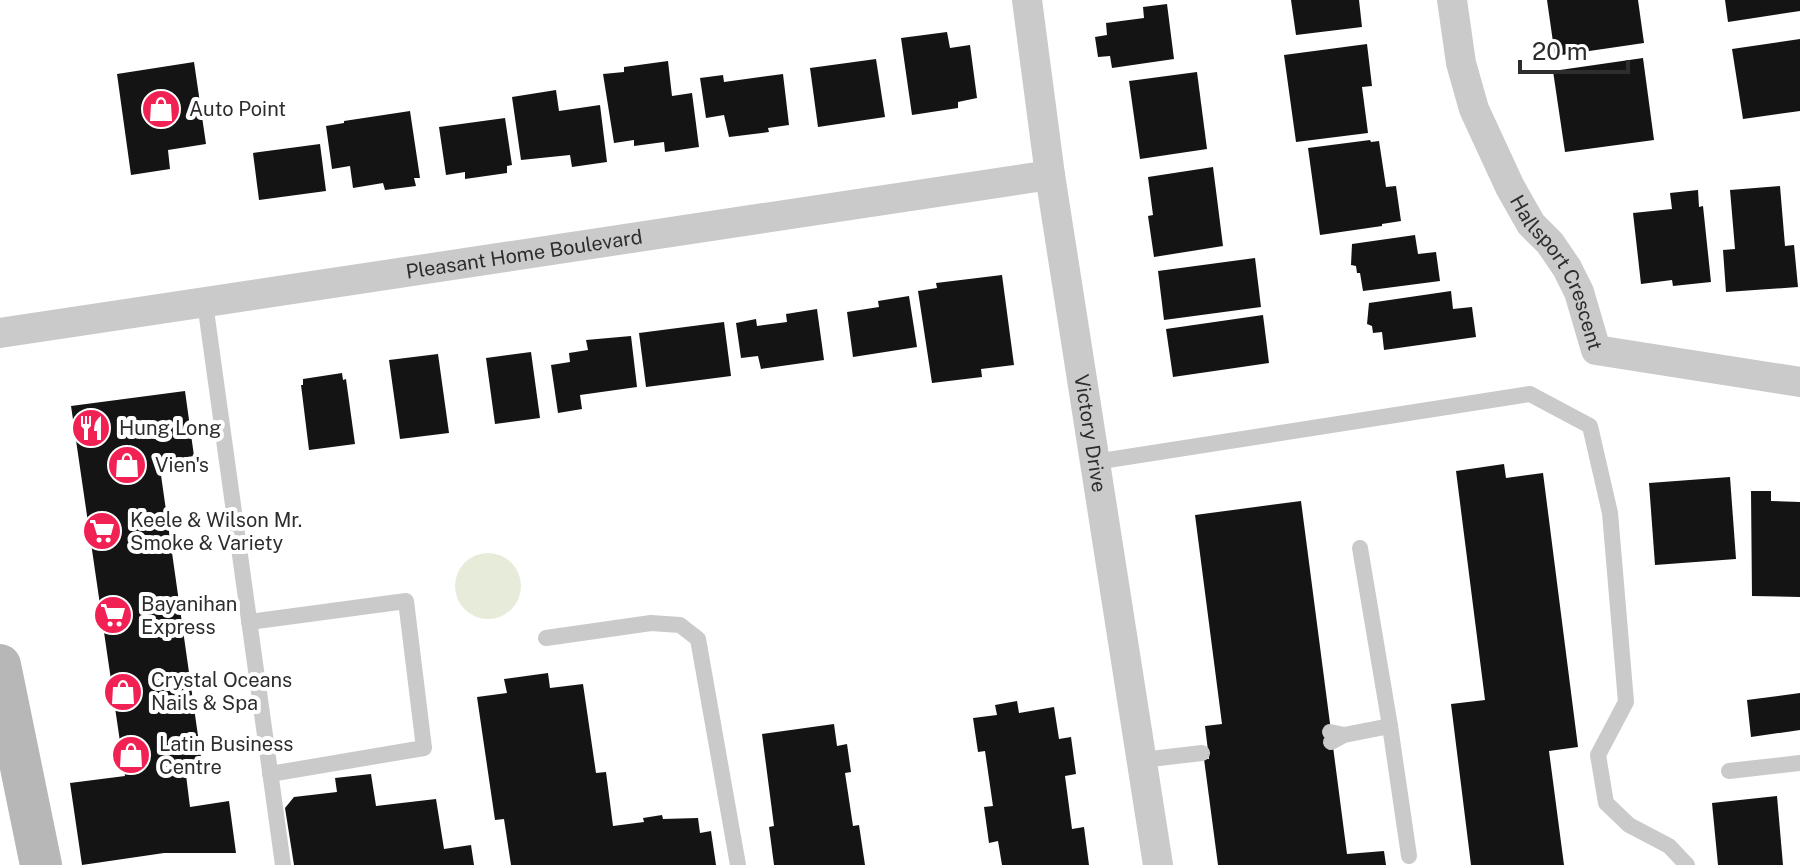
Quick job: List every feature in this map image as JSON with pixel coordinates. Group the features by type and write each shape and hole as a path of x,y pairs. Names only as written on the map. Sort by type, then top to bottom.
{"main road":[{"path":"0,665 41,865"}],"street":[{"name":"Victory Drive","path":"1027,0 1050,175 1158,865"},
{"name":"Hallsport Crescent","path":"1452,0 1461,63 1474,109 1531,224 1550,243 1567,268 1579,292 1596,350 1800,382"},
{"name":"Pleasant Home Boulevard","path":"0,333 1050,175"}],"lane":[{"path":"205,303 283,865"},
{"path":"1095,462 1530,394 1590,426 1610,513 1626,702 1598,755 1606,803 1629,825 1669,846 1687,865"},
{"path":"1360,548 1409,856"},
{"path":"249,622 406,601 424,748 270,774"},
{"path":"546,638 651,623 680,625 698,639 738,865"},
{"path":"1335,736 1390,726"},
{"path":"1142,760 1206,753"},
{"path":"1729,771 1800,763"}],"green space":[{"path":"488,553 501,556 511,563 518,573 521,586 518,599 511,609 501,616 488,619 475,616 465,609 458,599 455,586 458,573 465,563 475,556"}],"building":[{"path":"1291,0 1359,0 1362,27 1296,35"},
{"path":"1547,0 1638,0 1644,43 1555,56"},
{"path":"1725,0 1800,0 1800,11 1728,22"},
{"path":"1167,4 1174,59 1112,68 1110,56 1098,57 1095,37 1107,35 1106,23 1144,18 1143,7"},
{"path":"947,32 950,48 970,45 977,98 958,102 958,108 912,115 901,38"},
{"path":"1800,39 1800,111 1743,119 1732,49"},
{"path":"1367,44 1372,86 1362,87 1368,133 1296,142 1284,55"},
{"path":"1643,58 1654,140 1565,152 1553,71"},
{"path":"876,59 885,117 818,127 810,68"},
{"path":"668,61 672,96 692,93 699,147 665,152 664,142 634,146 634,140 614,143 603,74 624,72 624,67"},
{"name":"Auto Point","path":"194,62 206,144 168,150 170,169 131,175 117,74"},
{"path":"1197,72 1207,149 1140,159 1129,81"},
{"path":"783,74 789,125 768,128 769,132 729,137 724,115 706,118 700,78 723,75 724,82"},
{"path":"556,90 559,111 600,105 607,162 572,167 570,155 521,160 512,97"},
{"path":"410,111 420,178 414,178 416,186 385,190 383,183 353,188 350,166 332,169 326,126"},
{"path":"505,118 512,165 507,166 507,173 465,179 465,172 446,175 439,127"},
{"path":"1379,141 1386,187 1396,186 1401,221 1320,235 1308,148"},
{"path":"320,144 326,191 259,200 253,153"},
{"path":"1213,167 1223,246 1154,257 1148,216 1153,215 1148,177"},
{"path":"1780,186 1785,246 1794,245 1798,287 1726,292 1723,250 1735,249 1730,190"},
{"path":"1698,190 1699,207 1703,206 1711,282 1673,286 1672,280 1641,284 1633,213 1672,209 1670,193"},
{"path":"1415,235 1418,254 1436,252 1440,281 1363,291 1360,273 1357,273 1356,266 1351,265 1352,244"},
{"path":"1255,258 1261,307 1164,320 1158,271"},
{"path":"1002,275 1014,365 981,369 982,377 932,383 918,291 937,288 936,283"},
{"path":"1451,291 1453,309 1472,307 1476,337 1384,350 1382,332 1373,333 1372,326 1367,324 1369,303"},
{"path":"909,296 917,347 853,357 847,312 879,307 878,301"},
{"path":"817,309 824,360 761,369 758,356 741,358 736,323 756,319 757,326 787,322 786,314"},
{"path":"1263,315 1269,363 1173,377 1166,329"},
{"path":"724,322 731,376 646,387 639,333"},
{"path":"631,336 637,387 580,395 582,409 558,413 551,365 570,362 569,353 588,350 586,340"},
{"path":"531,352 540,418 495,424 486,358"},
{"path":"438,354 449,433 400,439 389,360"},
{"path":"342,373 343,380 346,379 355,444 309,450 301,385 303,379"},
{"path":"185,391 194,456 159,461 202,764 185,767 190,807 229,801 236,853 164,853 82,865 70,783 125,776 71,406"},
{"path":"1504,464 1506,478 1543,473 1578,747 1549,751 1564,865 1471,865 1451,704 1485,700 1456,471"},
{"path":"1730,477 1736,559 1655,565 1649,483"},
{"path":"1751,491 1771,491 1771,501 1800,502 1800,597 1752,596"},
{"path":"1301,501 1347,854 1384,851 1386,865 1218,865 1204,759 1209,759 1205,726 1222,724 1195,515"},
{"path":"548,673 550,688 583,684 596,773 606,772 613,826 644,822 643,818 662,815 663,819 698,818 700,833 711,831 716,865 511,865 504,819 495,820 477,697 507,693 504,679"},
{"path":"1800,693 1800,730 1751,737 1747,700"},
{"path":"1017,701 1019,713 1054,707 1059,739 1071,737 1076,774 1065,776 1072,829 1084,827 1089,865 1002,865 998,841 989,843 984,807 993,806 985,751 978,752 973,718 997,715 995,705"},
{"path":"834,724 837,746 847,744 851,772 845,773 853,826 859,825 865,865 774,865 769,827 774,826 762,734"},
{"path":"371,774 376,806 436,799 444,849 471,845 474,865 294,865 285,808 294,797 337,792 335,778"},
{"path":"1777,796 1783,865 1718,865 1712,803"}],"place":[{"name":"Auto Point","path":"161,109"},
{"name":"Hung Long","path":"91,428"},
{"name":"Vien's","path":"127,465"},
{"name":"Keele & Wilson Mr. Smoke & Variety","path":"102,531"},
{"name":"Bayanihan Express","path":"113,615"},
{"name":"Crystal Oceans Nails & Spa","path":"123,692"},
{"name":"Latin Business Centre","path":"131,755"}]}
